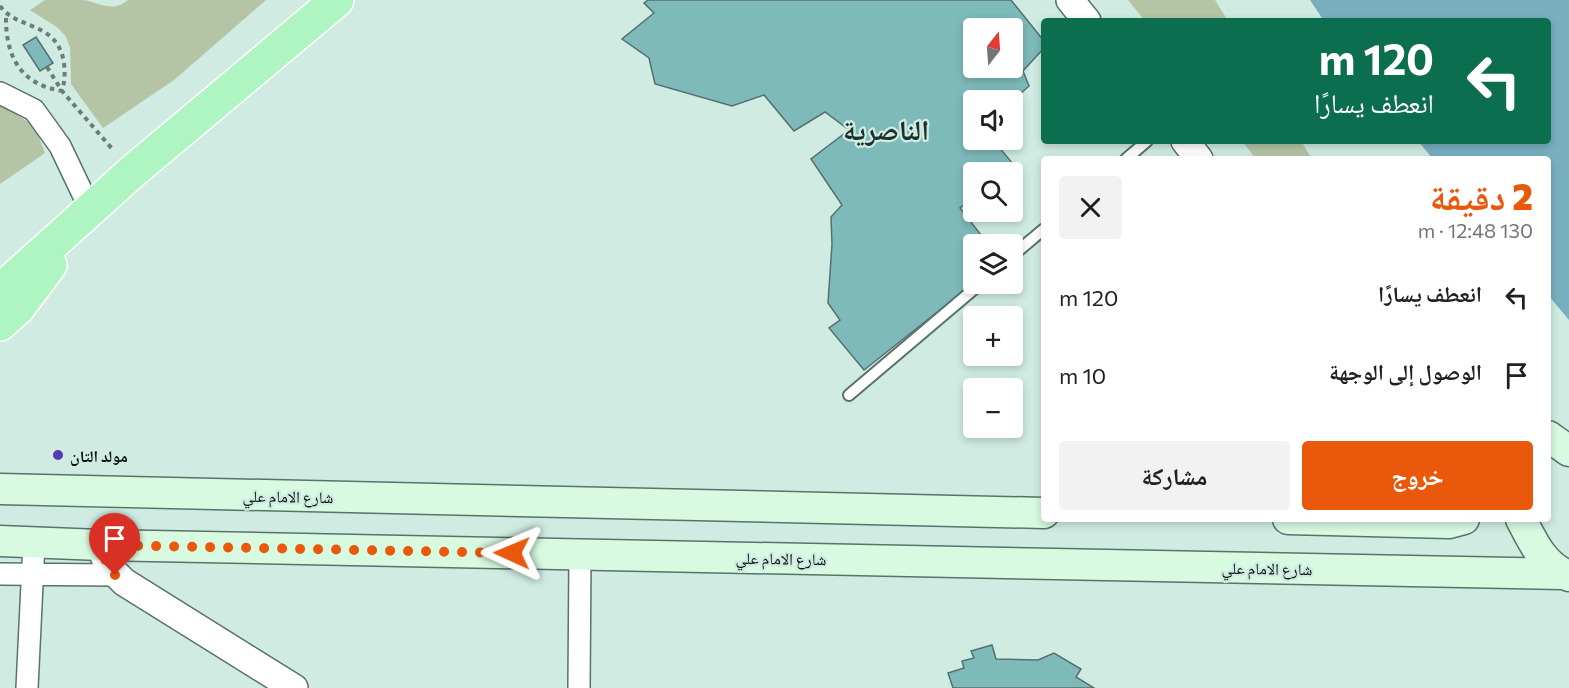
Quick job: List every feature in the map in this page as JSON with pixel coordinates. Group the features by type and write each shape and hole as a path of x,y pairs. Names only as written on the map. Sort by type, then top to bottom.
{"main road":[{"path":"0,290 132,172 337,0"},
{"path":"0,324 18,308 91,211"},
{"path":"1551,438 1569,451"},
{"name":"شارع الامام علي","path":"0,489 1041,513"},
{"path":"1409,522 1453,522"},
{"path":"1523,522 1542,556 1550,565 1566,575"},
{"name":"شارع الامام علي","path":"0,541 100,545 1566,575"}],"street":[{"path":"1070,0 1085,18"},
{"path":"0,93 34,110 60,146 91,211"},
{"path":"1187,144 1197,156"},
{"path":"27,688 34,543"},
{"path":"100,545 103,556 115,575 294,688"},
{"path":"579,688 580,555"},
{"path":"0,574 115,575"}],"lane":[{"path":"1130,156 1144,144"},
{"path":"1023,247 1041,232"},
{"path":"849,395 968,294"}],"path":[{"path":"0,6 6,14 49,34 62,51 66,79 62,91"},
{"path":"6,14 5,36 13,58 25,75 46,88 62,91"},
{"path":"47,67 62,91 132,172"}],"green space":[{"path":"45,0 84,0 112,7 128,0 266,0 174,80 103,128 71,84 70,47 66,37 58,28 30,10"},
{"path":"1128,0 1215,0 1226,18 1143,18"},
{"path":"0,103 28,122 38,135 45,153 0,184"},
{"path":"1244,144 1303,144 1310,156 1254,156"}],"water":[{"path":"1310,0 1569,0 1569,320 1551,299 1551,156 1430,156 1420,144 1551,144 1551,18 1322,18"}],"building":[{"path":"648,0 1011,0 1041,37 1041,51 1023,71 1029,86 1023,91 963,90 963,150 1001,150 1011,162 963,162 963,206 960,208 963,212 963,222 971,222 980,234 963,234 963,292 864,370 829,328 840,320 828,303 832,244 831,217 842,205 811,159 849,130 825,112 794,131 764,95 732,106 655,84 649,58 622,39 654,13 644,3"},
{"path":"36,37 53,63 40,71 23,45"},
{"path":"992,645 996,659 1038,660 1054,653 1081,669 1076,677 1094,688 953,688 948,673 964,668 962,661 974,658 971,651"}],"place":[{"name":"مولد التان","path":"58,455"}],"district":[{"name":"الناصرية","path":"886,129"}],"route":[{"path":"115,575 103,556 100,545 512,553"}]}
